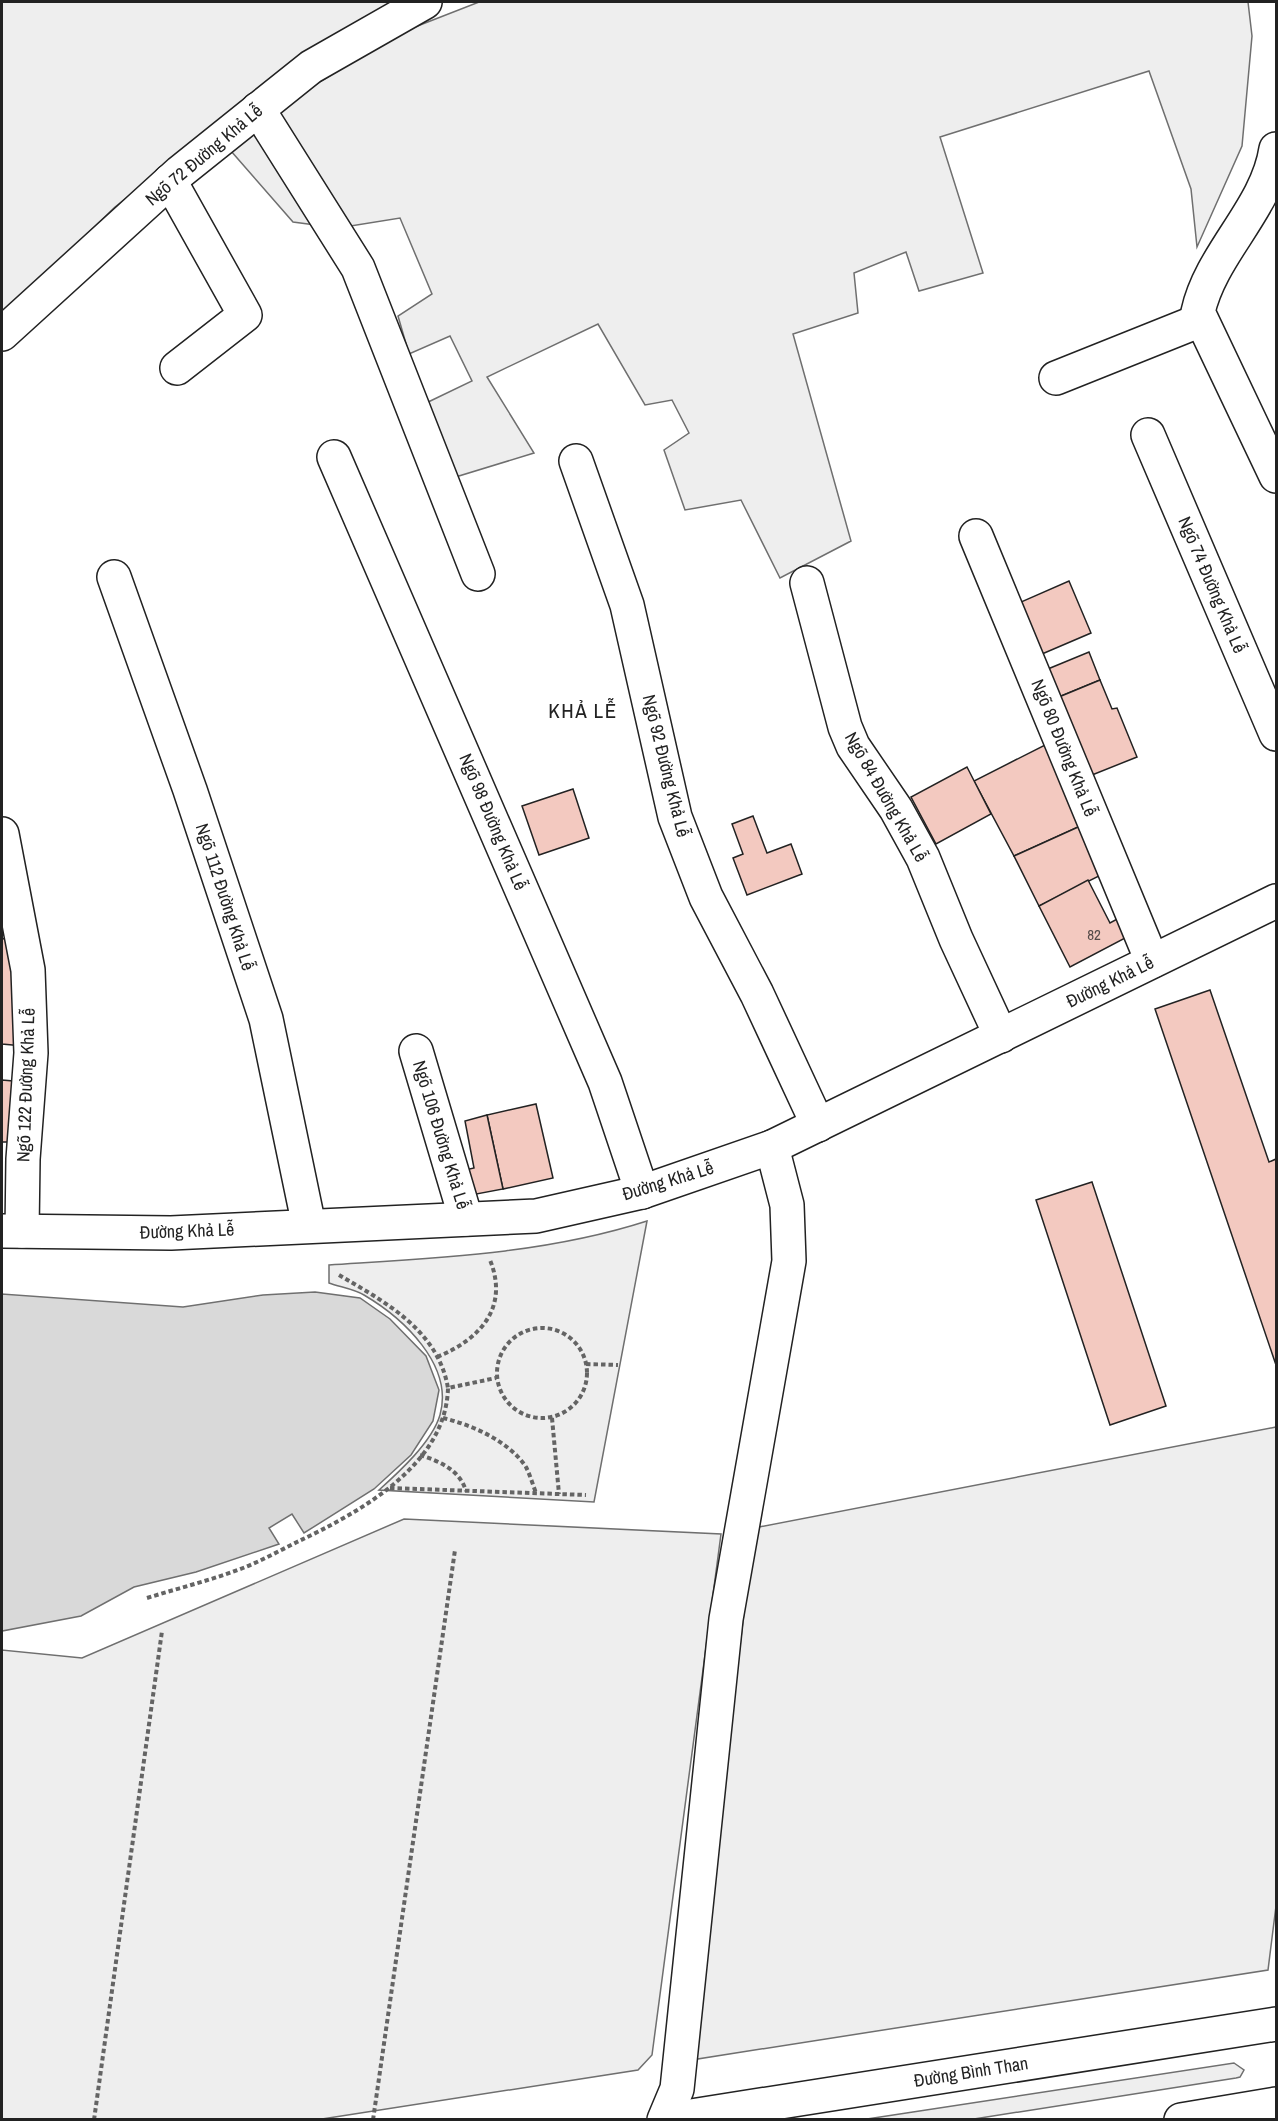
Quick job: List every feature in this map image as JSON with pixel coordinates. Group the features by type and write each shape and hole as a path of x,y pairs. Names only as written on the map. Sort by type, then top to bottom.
{"street":[{"name":"Ngõ 72 Đường Khả Lễ","path":"2,334 170,181 311,67 425,2"},
{"path":"258,109 358,268 478,574"},
{"path":"1276,149 1274,164 1245,221 1223,255 1200,302 1198,312 1276,476"},
{"path":"170,181 245,315 177,368"},
{"path":"1056,378 1201,320"},
{"name":"Ngõ 74 Đường Khả Lễ","path":"1148,435 1276,734"},
{"name":"Ngõ 98 Đường Khả Lễ","path":"334,457 605,1082 642,1192"},
{"name":"Ngõ 92 Đường Khả Lễ","path":"576,461 627,605 675,817 706,897 757,994 818,1125"},
{"name":"Ngõ 80 Đường Khả Lễ","path":"976,536 1152,961"},
{"name":"Ngõ 112 Đường Khả Lễ","path":"114,577 190,790 266,1019 309,1226"},
{"name":"Ngõ 84 Đường Khả Lễ","path":"807,583 845,727 853,747 896,809 923,858 956,939 1001,1036"},
{"name":"Ngõ 122 Đường Khả Lễ","path":"2,834 28,970 31,1053 23,1160 12,1231"},
{"name":"Đường Khả Lễ","path":"12,1231 171,1233 536,1216 642,1192 772,1147 1276,902"},
{"name":"Ngõ 106 Đường Khả Lễ","path":"416,1051 466,1219"},
{"path":"665,2120 677,2089 726,1619 789,1261 787,1205 772,1147"},
{"name":"Đường Bình Than","path":"665,2120 1276,2024"},
{"path":"1181,2120 1276,2104"}],"path":[{"path":"437,1357 466,1342 496,1304 496,1275 490,1260"},
{"path":"147,1598 244,1568 349,1517 389,1488 420,1455 443,1418 448,1404 448,1388 428,1339 414,1324 339,1275"},
{"path":"536,1328 554,1329 571,1338 585,1357 586,1364 585,1388 578,1402 566,1412 552,1418 536,1419 515,1410 501,1393 496,1378 498,1363 505,1346 519,1334 536,1328"},
{"path":"586,1364 618,1365"},
{"path":"448,1388 496,1378"},
{"path":"443,1418 481,1431 518,1457 527,1469 536,1493"},
{"path":"552,1418 559,1494"},
{"path":"420,1455 448,1467 458,1475 466,1491"},
{"path":"389,1488 586,1495"},
{"path":"373,2120 455,1550"},
{"path":"94,2120 162,1630"}],"shaded area":[{"path":"2,2 398,2 278,79 115,207 2,316"},
{"path":"479,2 1248,2 1252,36 1242,146 1197,247 1191,189 1149,71 940,137 983,273 919,291 906,252 854,273 858,313 793,334 851,541 780,578 741,500 685,510 664,450 689,433 672,400 645,405 598,324 487,377 534,453 449,479 422,405 472,381 450,336 409,354 398,316 432,294 400,218 338,228 293,222 231,151 289,101 397,34"},
{"path":"647,1221 594,1502 379,1490 414,1456 436,1425 440,1415 442,1396 440,1378 422,1345 394,1316 360,1293 329,1283 329,1265 450,1257 530,1248 608,1232"},
{"path":"315,1292 360,1298 390,1319 426,1356 439,1390 433,1421 411,1455 374,1489 304,1533 292,1514 269,1528 279,1544 196,1572 134,1587 81,1616 2,1631 2,1294 183,1307 263,1295"},
{"path":"1276,1427 1276,1906 1268,1970 691,2060 754,1528"},
{"path":"404,1519 721,1534 652,2055 638,2070 322,2119 2,2119 2,1650 82,1658"},
{"path":"1234,2063 1244,2070 1240,2077 974,2119 867,2119"}],"building":[{"path":"1069,581 1091,633 1035,657 1012,606"},
{"path":"1089,652 1100,680 1054,699 1043,671"},
{"path":"1100,680 1112,709 1117,708 1137,757 1087,777 1054,699"},
{"path":"1051,742 1087,823 1014,856 974,781"},
{"path":"967,767 991,814 936,844 911,797"},
{"path":"573,789 589,838 539,855 522,806"},
{"path":"753,816 767,853 791,844 802,874 747,895 733,858 743,854 732,824"},
{"path":"1087,823 1109,871 1039,906 1014,856"},
{"path":"1088,880 1110,923 1119,918 1129,936 1070,967 1039,906"},
{"path":"2,938 9,941 23,1046 2,1044"},
{"path":"1210,990 1269,1162 1276,1159 1276,1365 1155,1009"},
{"path":"2,1080 13,1081 9,1142 2,1142"},
{"path":"536,1104 553,1178 503,1189 487,1115"},
{"path":"487,1115 503,1189 466,1196 461,1171 474,1168 465,1121"},
{"path":"1092,1182 1166,1406 1110,1425 1036,1200"}],"district":[{"name":"KHẢ LỄ","path":"583,711"}]}
